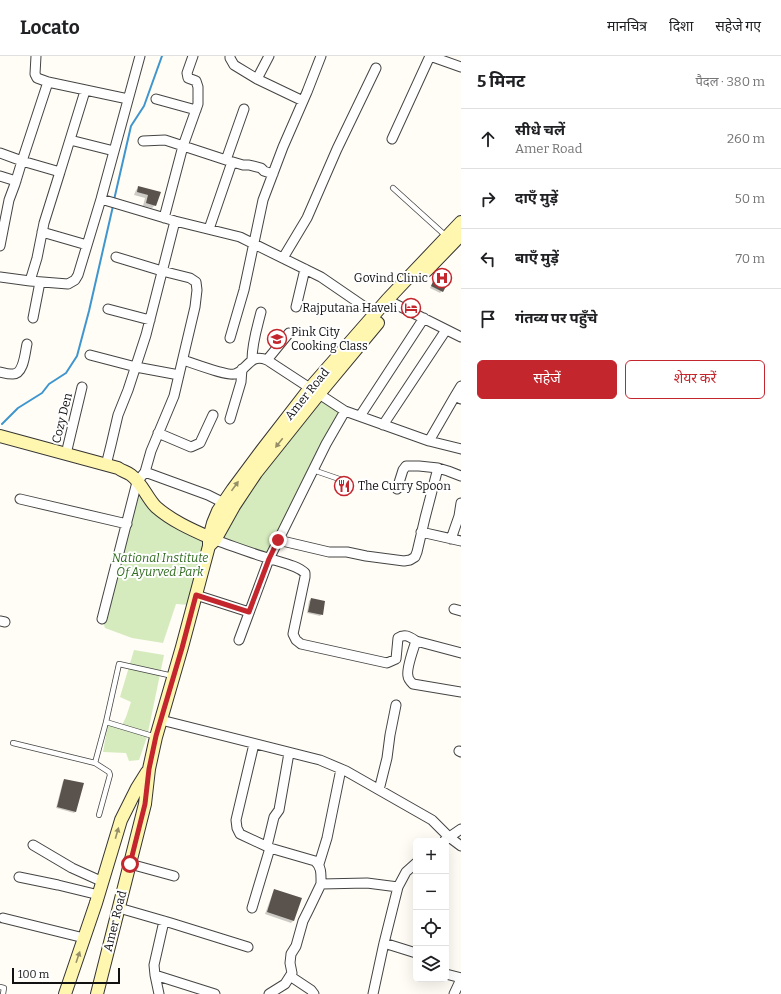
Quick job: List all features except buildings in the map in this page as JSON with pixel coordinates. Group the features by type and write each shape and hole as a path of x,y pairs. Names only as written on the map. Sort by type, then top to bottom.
{"main road":[{"name":"Amer Road","path":"97,994 145,804 149,769 156,736 211,541 213,523 218,511 258,455 447,236 461,222"},
{"name":"Amer Road","path":"211,541 256,473 314,391 375,314 391,302 461,234"},
{"path":"3,437 118,468 132,476 155,506 167,516 211,541"},
{"path":"65,994 99,895 121,820 137,788 149,769"}],"street":[{"path":"36,56 35,74 37,78 48,82 128,99"},
{"path":"0,277 68,284 75,280 78,275 101,199 140,56"},
{"path":"164,218 183,146 198,104 198,87 196,81 188,78 193,56"},
{"path":"230,56 234,65 257,79 303,102"},
{"path":"257,79 269,56"},
{"path":"230,338 244,290 263,200 283,147 321,56"},
{"path":"392,139 430,56 461,67"},
{"path":"283,258 307,218 337,149 376,68"},
{"path":"0,246 2,223 48,82"},
{"path":"30,281 37,258 42,232 85,90"},
{"path":"156,99 196,110"},
{"path":"209,229 244,109"},
{"path":"70,140 114,151"},
{"path":"143,141 165,140 229,161 261,168 264,171 273,174"},
{"path":"0,153 60,172"},
{"path":"0,176 16,181"},
{"path":"101,199 164,218 240,237 321,277 375,314"},
{"path":"106,465 112,446 118,415 146,335 175,221"},
{"path":"42,232 87,245"},
{"path":"102,619 138,482 145,472 151,451 174,396 195,307 197,290 196,282 190,278 116,257"},
{"path":"296,307 305,269"},
{"path":"33,318 40,282"},
{"path":"391,302 461,337"},
{"path":"108,309 150,320"},
{"path":"252,360 252,350 261,312"},
{"path":"360,416 424,318"},
{"path":"382,425 446,330"},
{"path":"267,360 289,333"},
{"path":"0,372 14,374 21,369 27,344"},
{"path":"90,355 136,367 179,375"},
{"path":"183,360 226,374 235,374 252,360 262,358 345,411 429,441 461,449"},
{"path":"230,419 241,382 242,369"},
{"path":"429,441 458,397 461,386"},
{"name":"Cozy Den","path":"66,454 82,387"},
{"path":"239,640 269,559 326,444 345,411"},
{"path":"158,433 191,447 195,446 200,443 213,415"},
{"path":"398,490 403,470 406,466 438,468 461,476"},
{"path":"278,540 328,552 347,552 404,561 410,560 415,557 417,552 438,468"},
{"path":"145,472 208,495 224,503"},
{"path":"20,499 127,524"},
{"path":"452,539 461,503"},
{"path":"421,532 461,541"},
{"path":"211,541 280,562 302,570 305,573 293,634 296,640 301,644 387,663 396,659 398,638 402,635 406,635 416,641 461,653"},
{"path":"196,595 249,612"},
{"path":"416,641 412,650 407,675 413,684 461,692"},
{"path":"379,790 387,758 396,705"},
{"path":"161,720 320,760 341,769 432,820 446,838"},
{"path":"254,744 236,820 236,828 240,834 269,847 315,861 319,864"},
{"path":"252,908 269,847 274,817 279,810 289,753"},
{"path":"269,994 286,984 292,974 290,963 291,954 296,946 306,915 321,884 319,864 327,838 341,769"},
{"path":"448,838 461,829"},
{"path":"449,840 461,846"},
{"path":"32,845 72,868 103,882"},
{"path":"130,864 174,876"},
{"path":"373,994 398,887 406,872 413,866"},
{"path":"19,877 99,895"},
{"path":"321,884 367,883 398,887"},
{"path":"118,908 248,947"},
{"path":"3,918 84,938"},
{"path":"159,994 154,965 164,921"},
{"path":"384,943 413,952"},
{"path":"155,975 215,994"},
{"path":"449,975 461,979 454,994"},
{"path":"290,976 311,990 314,994"}],"lane":[{"path":"393,188 447,236"},
{"path":"313,470 348,482"},
{"path":"95,763 119,664 174,676"},
{"path":"106,722 156,736"},
{"path":"13,743 95,763 109,772 110,775 99,814"},
{"path":"0,987 4,988 3,994"}],"green space":[{"path":"319,397 341,411 268,556 221,539 235,508"},
{"name":"National Institute Of Ayurved Park","path":"139,488 208,542 190,605 176,604 163,643 132,638 105,628 103,622"},
{"path":"134,650 164,655 147,737 139,760 129,761 126,753 103,752 108,724 121,727 131,702 120,697"}],"waterway":[{"path":"114,200 131,126 144,106 162,56"},
{"path":"2,424 18,408 42,393 49,384 66,373 77,356 113,206"}],"place":[{"name":"Govind Clinic","path":"442,278"},
{"name":"Rajputana Haveli","path":"411,308"},
{"name":"Pink City Cooking Class","path":"277,339"},
{"name":"The Curry Spoon","path":"344,486"}],"route":[{"path":"130,864 145,804 149,769 156,736 196,595 249,612 269,559 278,540"}]}
